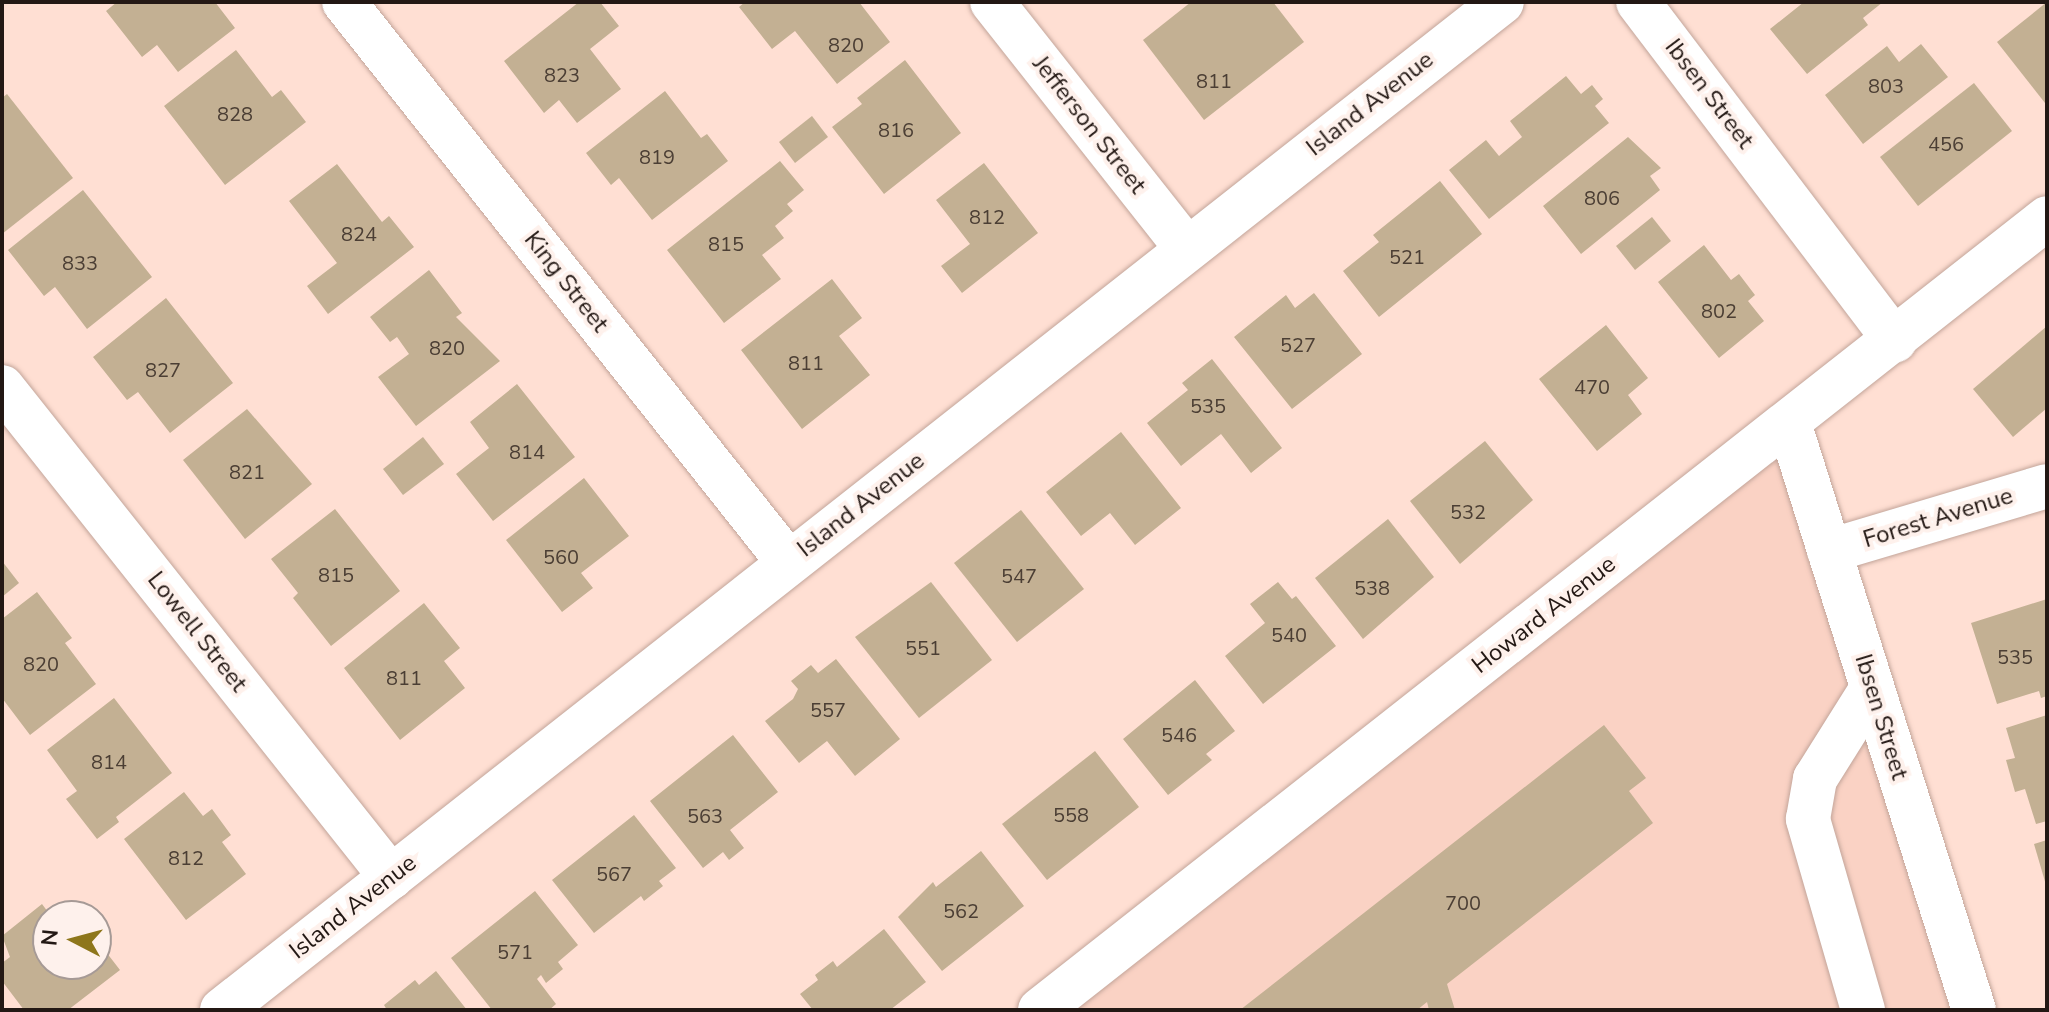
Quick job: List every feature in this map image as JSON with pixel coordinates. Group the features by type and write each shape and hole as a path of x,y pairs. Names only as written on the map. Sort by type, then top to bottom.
{"street":[{"name":"King Street","path":"344,2 788,562"},
{"name":"Jefferson Street","path":"992,2 1186,248"},
{"name":"Island Avenue","path":"222,1010 1502,2"},
{"name":"Ibsen Street","path":"1638,2 1895,340"},
{"name":"Howard Avenue","path":"1040,1010 2047,218"},
{"name":"Lowell Street","path":"2,387 391,877"},
{"name":"Ibsen Street","path":"1789,423 1974,1010"},
{"name":"Forest Avenue","path":"1829,551 2047,486"},
{"path":"1863,1010 1808,819 1815,779 1872,688"}],"shaded area":[{"path":"1794,432 1976,1010 1055,1010"}],"building":[{"path":"117,2 215,2 235,28 178,72 157,45 142,57 106,11"},
{"path":"579,2 600,2 619,26 590,49 621,89 577,123 559,100 544,113 504,61"},
{"path":"745,2 859,2 890,42 837,84 795,31 772,49 739,7"},
{"path":"1191,2 1273,2 1304,42 1204,120 1143,40"},
{"path":"1804,2 1883,2 1863,18 1868,25 1807,74 1770,29"},
{"path":"2047,2 2047,101 2045,103 1997,42"},
{"path":"1921,44 1948,77 1863,144 1825,95 1887,46 1899,62"},
{"path":"236,50 272,97 281,90 306,122 225,185 164,106"},
{"path":"905,60 961,133 884,194 832,127 862,104 857,98"},
{"path":"1566,76 1581,94 1592,85 1603,99 1595,106 1609,123 1489,219 1449,170 1486,140 1499,156 1522,137 1510,121"},
{"path":"1974,83 2012,131 1918,206 1880,157"},
{"path":"665,91 701,138 707,134 728,161 652,220 619,178 611,185 586,153"},
{"path":"7,94 73,178 2,234 2,98"},
{"path":"812,116 828,137 795,163 779,142"},
{"path":"1628,137 1661,168 1650,176 1660,190 1581,254 1543,206"},
{"path":"780,161 804,190 787,204 793,211 775,226 784,238 762,255 781,279 724,323 667,250"},
{"path":"984,163 1038,233 962,293 941,266 970,244 936,200"},
{"path":"337,164 382,222 389,216 414,247 328,314 307,286 337,263 289,201"},
{"path":"1440,181 1482,234 1379,317 1343,271 1379,242 1373,235"},
{"path":"83,190 152,277 87,329 55,287 44,296 8,250"},
{"path":"1652,217 1671,241 1635,270 1616,246"},
{"path":"1704,245 1731,280 1739,274 1755,295 1748,301 1764,321 1719,358 1658,282"},
{"path":"429,270 462,313 456,317 500,361 416,426 378,377 409,354 397,337 390,342 370,317"},
{"path":"832,279 862,318 839,336 870,375 802,429 741,350"},
{"path":"1314,293 1362,354 1292,409 1234,337 1286,295 1295,308"},
{"path":"166,298 233,383 170,433 138,392 127,400 93,357"},
{"path":"1606,325 1648,378 1628,395 1642,414 1597,451 1539,379"},
{"path":"2047,326 2047,408 2013,437 1973,389"},
{"path":"1212,359 1282,448 1251,473 1221,434 1181,466 1147,423 1188,390 1182,383"},
{"path":"517,384 575,457 493,521 456,474 489,448 470,422"},
{"path":"247,409 312,484 245,539 183,460"},
{"path":"1121,432 1181,508 1135,545 1110,513 1081,536 1046,492"},
{"path":"423,437 444,464 403,495 383,469"},
{"path":"1485,441 1533,500 1460,564 1410,501"},
{"path":"584,478 629,536 581,573 593,588 562,612 506,540"},
{"path":"335,509 400,591 331,646 293,598 298,593 271,559"},
{"path":"1021,510 1084,589 1017,642 954,563"},
{"path":"1388,519 1434,577 1363,639 1315,578"},
{"path":"2,561 19,583 2,597"},
{"path":"931,582 992,660 919,718 855,637"},
{"path":"1278,582 1292,599 1296,596 1336,646 1263,704 1225,656 1265,623 1250,604"},
{"path":"37,592 72,638 65,643 96,684 30,735 2,698 2,619"},
{"path":"2047,599 2047,696 2041,698 2039,691 1997,704 1971,623"},
{"path":"424,603 460,648 444,661 465,688 400,740 344,668"},
{"path":"836,659 900,739 855,776 827,741 799,763 765,721 793,699 798,689 791,681 811,665 818,673"},
{"path":"1195,680 1235,731 1206,754 1212,760 1168,795 1123,739"},
{"path":"114,698 172,773 116,817 119,822 97,839 66,799 77,791 47,750"},
{"path":"2047,715 2047,821 2036,824 2025,789 2015,792 2006,760 2015,758 2006,728"},
{"path":"1604,725 1646,778 1629,791 1653,823 1447,984 1455,1010 1429,1010 1427,1002 1417,1010 1240,1010"},
{"path":"733,735 778,792 730,830 744,848 729,860 723,852 703,868 650,801"},
{"path":"1095,751 1139,807 1047,880 1002,824"},
{"path":"184,792 203,816 212,809 231,835 222,842 246,874 186,920 124,839"},
{"path":"634,815 676,868 659,881 663,886 644,901 641,896 594,933 552,880"},
{"path":"2047,840 2047,885 2046,885 2034,844"},
{"path":"981,851 1024,906 942,971 898,917 933,882 936,887"},
{"path":"535,891 578,945 558,962 563,969 546,983 541,975 537,979 556,1004 549,1010 492,1010 451,958"},
{"path":"32,912 32,980 107,980 68,1010 24,1010 2,981 2,963 10,957 2,936"},
{"path":"884,929 926,982 890,1010 813,1010 800,994 818,980 815,975 833,961 837,967"},
{"path":"112,960 120,970 112,976"},
{"path":"436,971 467,1010 387,1010 384,1005 415,980 419,985"}]}
